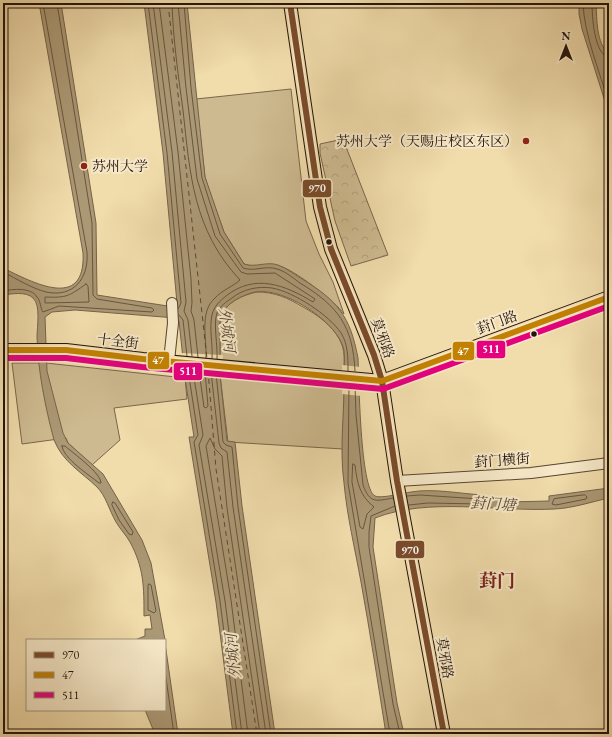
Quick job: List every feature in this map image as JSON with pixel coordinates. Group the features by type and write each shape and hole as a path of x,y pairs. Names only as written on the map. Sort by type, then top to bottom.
{"main road":[{"name":"莫邪路","path":"290,3 316,187 323,223 331,250 374,355 382,381 404,520 444,734"},
{"name":"葑门路","path":"229,366 382,381 609,297"},
{"name":"十全街","path":"3,350 48,349 172,362 229,366"}],"street":[{"path":"172,303 172,362"},
{"name":"葑门横街","path":"398,485 531,473 609,463"}],"green space":[{"path":"291,89 306,221 319,254 333,282 344,314 313,286 285,268 279,266 257,266 244,264 224,232 205,177 196,99"},
{"path":"343,139 388,255 351,266 335,221 320,153 320,144"},
{"path":"257,292 276,294 287,298 315,314 331,328 339,339 343,348 344,358 343,449 228,442 220,375 220,318 222,312 235,300"},
{"path":"12,363 46,363 185,378 187,399 114,408 120,440 92,465 68,443 66,438 22,444"}],"water":[{"path":"39,3 61,3 96,223 97,295 174,307 177,303 163,153 144,3 187,3 205,177 224,232 244,264 274,264 284,268 325,295 346,320 355,343 358,358 363,455 370,489 375,496 378,497 429,491 484,495 485,498 508,499 508,502 549,501 549,496 609,488 609,498 555,509 464,507 417,508 375,518 373,547 397,703 404,734 386,734 368,620 347,508 342,456 344,351 342,344 337,334 317,315 279,294 255,292 245,295 229,304 225,308 220,318 220,375 227,441 235,442 242,506 275,734 233,734 216,602 189,437 194,437 185,378 179,321 176,318 75,310 52,312 45,317 47,371 63,433 68,443 103,474 142,540 151,563 165,639 138,639 145,636 145,629 152,629 150,615 144,616 141,569 135,551 116,522 100,491 72,466 62,454 54,440 40,376 37,337 38,311 35,301 26,294 3,295 3,268 42,285 55,288 67,287 76,282 82,271 83,253"},
{"path":"579,3 596,3 599,37 609,55 609,114 582,29 579,14"},
{"path":"166,650 178,734 155,734 145,711 166,711"}],"pier":[{"path":"181,353 223,355 222,375 182,373"},
{"path":"342,365 361,367 361,396 342,394"}],"ferry route":[{"path":"168,3 207,359"},
{"path":"208,370 216,469 257,734"}],"transit line":[{"name":"970","path":"290,3 320,207 331,249 374,355 382,381 397,481 444,734"},
{"name":"47","path":"3,350 66,350 143,359 382,381 609,297"},
{"name":"511","path":"3,358 66,358 142,367 383,389 609,306"}],"place":[{"name":"苏州大学（天赐庄校区东区）","path":"526,141"},
{"name":"苏州大学","path":"84,166"}],"district":[{"name":"葑门","path":"497,581"}],"water label":[{"name":"外城河","path":"227,330"},
{"name":"葑门塘","path":"493,504"},
{"name":"外城河","path":"233,656"}]}
